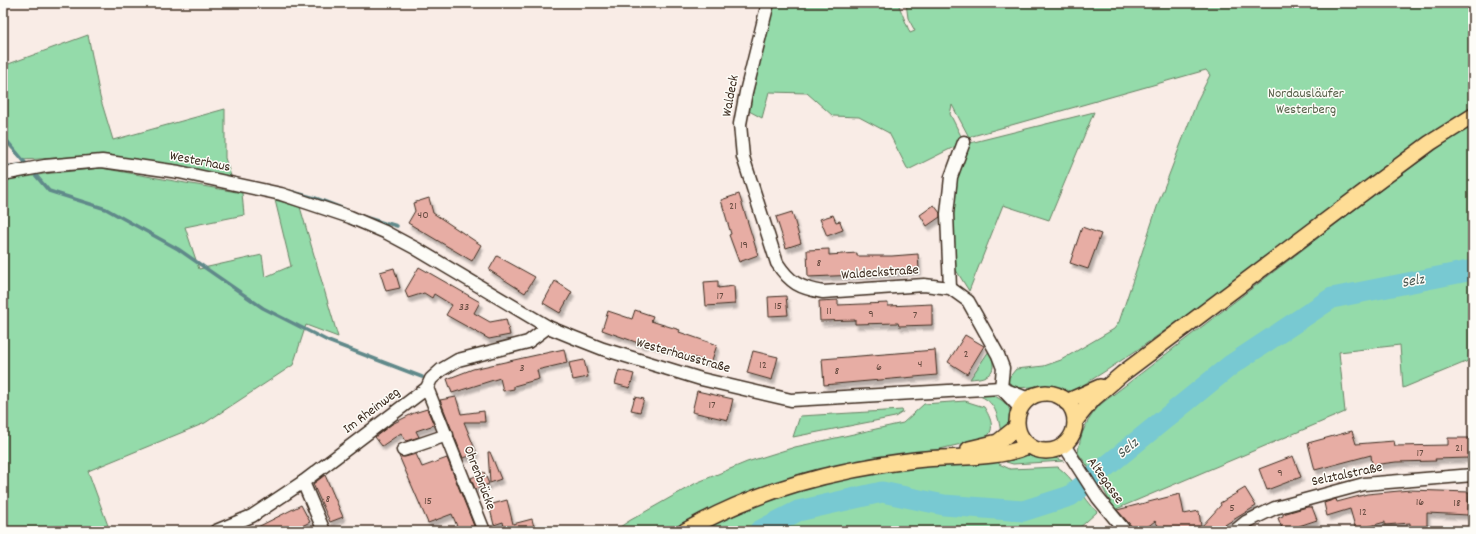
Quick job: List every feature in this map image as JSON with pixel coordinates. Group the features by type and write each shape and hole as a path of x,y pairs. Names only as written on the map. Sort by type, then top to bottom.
{"main road":[{"path":"1075,421 1094,399 1122,374 1430,143 1473,116"},
{"path":"1066,402 1095,390 1122,374"},
{"path":"685,531 731,507 806,480 855,468 921,459 1001,454 1028,446 1046,451 1064,445 1072,434 1075,421 1072,409 1066,402 1056,395 1045,393 1025,403 1017,427 998,442 921,459"},
{"path":"1017,427 1020,436 1028,446"}],"street":[{"name":"Waldeck","path":"754,195 743,157 740,124 746,92 768,3"},
{"path":"950,288 948,214 951,177 964,142"},
{"name":"Westerhaus","path":"3,174 45,166 102,161 179,172 281,194 350,217 385,232"},
{"name":"Waldeckstraße","path":"754,195 777,263 787,278 808,289 823,292 924,285 950,288 968,301 991,340 1003,368 1001,388"},
{"name":"Westerhausstraße","path":"385,232 415,248 548,327 603,349 701,378 791,400 1001,388"},
{"name":"Im Rheinweg","path":"216,531 252,516 303,482 427,388 431,379 441,370 458,360 528,342 548,327"},
{"name":"Ohrenbrücke","path":"427,388 484,531"},
{"path":"1001,388 1025,403"},
{"name":"Ohrenbrücke","path":"403,450 447,435"},
{"name":"Altegasse","path":"1064,445 1093,490 1116,522 1125,531"},
{"name":"Selztalstraße","path":"1235,531 1246,522 1275,508 1364,484 1473,475"},
{"path":"303,482 320,530"}],"green space":[{"name":"Nordausläufer Westerberg","path":"772,3 906,3 1473,3 1473,109 1406,152 1209,299 1141,347 1072,392 1052,386 1014,388 1007,380 1016,369 1044,366 1061,360 1114,329 1119,322 1159,201 1198,99 1210,75 1206,70 969,137 952,105 950,114 964,142 908,170 889,133 859,117 833,116 807,93 769,92 762,118 749,111","holes":["906,3 908,18 915,31 910,33 899,6"]},
{"path":"88,35 100,97 113,140 225,109 225,158 232,179 109,155 22,160 3,140 3,66"},
{"path":"1094,112 1049,220 1003,205 969,291 951,262 951,213 956,177 966,144"},
{"path":"1473,126 1473,359 1403,388 1400,345 1339,352 1345,412 1114,510 1101,484 1078,453 1082,433 1092,415 1101,404 1383,188 1456,135"},
{"path":"101,168 242,193 244,215 185,227 199,269 262,255 265,277 291,266 275,200 300,207 338,337 306,325 293,365 205,423 88,471 110,531 3,531 3,181 44,174"},
{"path":"989,351 993,364 993,369 991,372 983,377 970,379"},
{"path":"990,394 1003,401 1010,410 1010,421 1001,433 999,421 992,405 977,395"},
{"path":"965,401 984,407 989,416 991,424 990,433 983,439 931,451 855,462 804,473 755,489 668,531 614,531 696,483 747,462 795,447 903,423 924,404"},
{"path":"902,410 903,412 895,417 793,437 800,416"},
{"path":"1023,454 1044,459 1055,458 1064,461 1013,464 1006,462 1006,457"},
{"path":"998,458 999,464 1010,469 1058,467 1069,477 1097,512 1076,531 699,531 786,493 880,471"}],"building":[{"path":"739,194 758,255 739,262 729,235 731,234 721,200"},
{"path":"429,198 433,213 481,245 472,261 408,223 415,211 413,203"},
{"path":"934,205 940,213 940,217 927,226 920,215"},
{"path":"792,212 801,243 786,248 776,217"},
{"path":"833,215 836,222 840,221 843,230 827,236 820,219"},
{"path":"1082,227 1101,234 1088,269 1070,263"},
{"path":"829,249 829,255 857,253 857,256 892,256 918,254 919,270 883,274 808,277 807,250"},
{"path":"497,256 535,277 525,293 489,270"},
{"path":"419,267 480,302 474,313 490,322 506,319 510,335 489,339 446,315 452,305 434,294 432,298 424,293 408,298 405,291"},
{"path":"394,268 400,288 386,291 380,272"},
{"path":"555,281 572,292 560,313 543,303"},
{"path":"718,281 718,288 734,286 735,304 706,306 704,282"},
{"path":"786,296 788,315 769,316 768,297"},
{"path":"838,300 838,305 888,303 888,306 932,304 932,325 899,326 898,323 855,324 855,320 820,321 819,301"},
{"path":"635,310 653,316 651,321 680,330 679,332 717,345 711,363 645,342 644,345 602,330 608,311 632,319"},
{"path":"965,335 984,346 967,374 948,362"},
{"path":"564,349 567,363 537,370 539,379 514,386 514,389 503,391 500,378 452,393 447,379 473,369"},
{"path":"935,350 937,375 824,385 822,359"},
{"path":"753,351 778,357 772,380 747,373"},
{"path":"584,360 588,377 573,380 569,363"},
{"path":"619,370 634,374 630,388 615,384"},
{"path":"697,391 733,399 728,420 692,412"},
{"path":"456,397 461,414 484,411 485,422 464,422 477,454 463,458 440,400"},
{"path":"635,397 644,399 640,412 631,410"},
{"path":"427,409 434,425 416,431 419,437 406,441 401,433 382,446 375,437 392,424 414,413"},
{"path":"1352,431 1356,444 1394,441 1395,446 1448,445 1448,438 1469,438 1469,458 1435,459 1436,461 1396,462 1372,465 1371,455 1315,470 1308,443"},
{"path":"488,452 490,452 501,479 490,483"},
{"path":"416,454 422,467 447,458 476,531 459,531 452,514 428,523 399,456 405,457"},
{"path":"1293,456 1301,477 1267,490 1259,469"},
{"path":"484,472 489,484 475,489 471,478"},
{"path":"325,475 343,517 330,522 313,484"},
{"path":"1245,488 1256,506 1215,531 1162,531 1155,521 1142,531 1136,531 1117,510 1180,494 1184,514 1199,511 1201,527 1221,505 1220,503"},
{"path":"1410,490 1469,492 1468,515 1427,513 1427,529 1410,529 1410,523 1385,525 1385,522 1356,530 1350,509 1327,516 1324,503 1336,499 1337,502 1367,494"},
{"path":"507,500 513,524 532,519 535,531 500,531 499,528 504,527 503,522 494,525 489,505"},
{"path":"301,505 310,522 292,531 250,531"},
{"path":"1312,507 1317,520 1299,526 1301,531 1283,531 1278,518 1283,516 1283,514"}],"waterway":[{"path":"3,136 28,166"},
{"path":"3,167 20,165"},
{"path":"32,171 49,191 106,209 178,249 263,308 328,341 422,377"},
{"path":"289,191 315,198 344,209"},
{"path":"361,216 384,223"},
{"path":"387,223 397,226"},
{"name":"Selz","path":"759,531 798,511 882,492 944,505 1023,511 1070,496 1231,365 1332,298 1473,270"}]}
